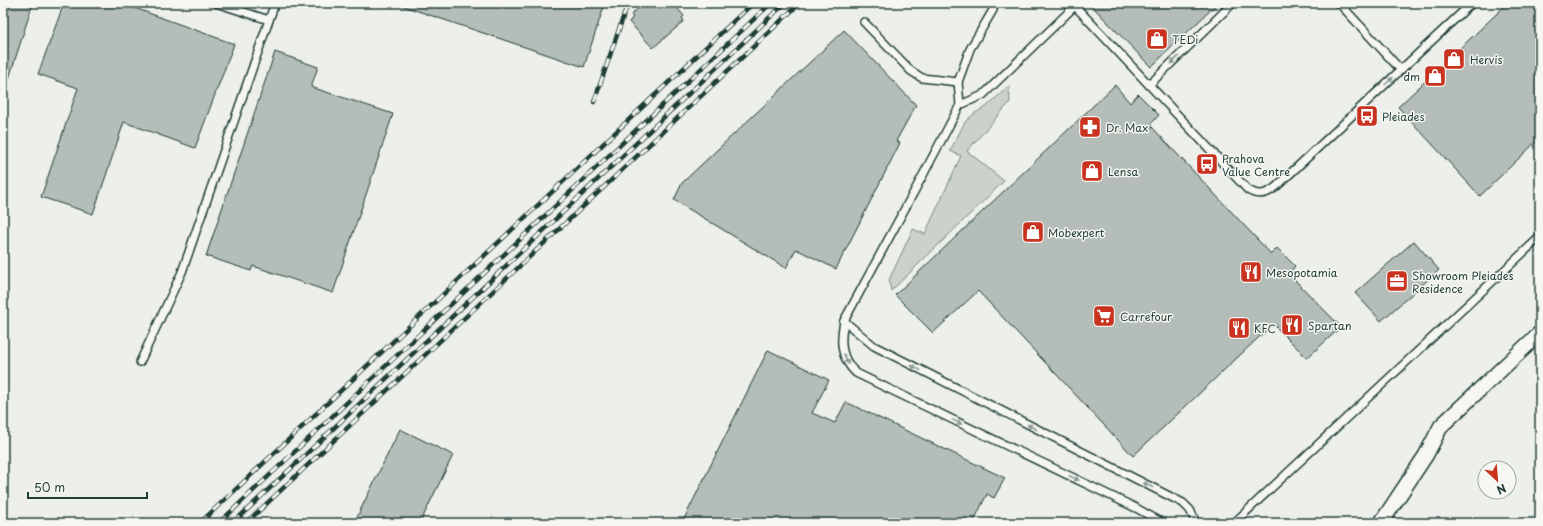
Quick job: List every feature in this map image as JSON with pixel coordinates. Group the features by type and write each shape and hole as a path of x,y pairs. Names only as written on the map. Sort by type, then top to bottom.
{"street":[{"path":"1381,523 1426,455 1441,426 1540,333"}],"lane":[{"path":"216,3 269,20"},
{"path":"140,362 182,272 275,3"},
{"path":"994,3 993,10 970,49 958,82 960,105 844,321 841,336 841,347 849,366 856,373 1136,508 1163,523"},
{"path":"1149,85 1233,3"},
{"path":"1339,3 1401,70"},
{"path":"960,105 983,95 1076,5 1248,190 1260,194 1274,189 1472,3"},
{"path":"864,22 911,71 922,78 958,82"},
{"path":"1234,523 1540,237"},
{"path":"844,321 874,346 1183,503 1190,510 1196,523"}],"shaded area":[{"path":"1009,86 1010,102 967,151 1004,181 891,291 889,280 913,229 925,234 961,156 950,151 965,122 975,113 986,107"}],"building":[{"path":"3,3 33,3 6,88 3,88"},
{"path":"64,3 121,3 234,44 195,148 124,122 93,214 41,197 78,88 38,74"},
{"path":"400,3 605,3 584,67 400,5"},
{"path":"644,3 673,3 684,16 682,18 684,21 653,48 629,22 633,17 631,15"},
{"path":"1089,3 1218,3 1151,67"},
{"path":"1508,3 1540,3 1540,138 1480,196 1398,107"},
{"path":"844,30 916,105 896,141 900,143 836,269 796,249 786,268 674,200 682,183"},
{"path":"275,52 318,67 311,87 393,114 333,293 253,266 251,271 206,256"},
{"path":"1115,85 1130,103 1138,94 1159,115 1150,125 1271,254 1277,248 1295,266 1289,274 1341,327 1307,358 1273,324 1133,456 978,291 933,333 895,295"},
{"name":"Showroom Pleiades Residence","path":"1414,241 1439,270 1381,321 1355,293"},
{"path":"768,350 829,380 812,413 835,423 846,402 1005,478 994,498 987,494 973,523 682,523"},
{"path":"400,429 453,455 420,523 354,523"}],"railway":[{"path":"594,102 628,3"},
{"path":"200,523 753,3"},
{"path":"219,523 771,3"},
{"path":"233,523 785,3"},
{"path":"246,523 800,3"}],"place":[{"name":"TEDi","path":"1157,39"},
{"name":"Hervis","path":"1454,59"},
{"name":"dm","path":"1435,76"},
{"name":"Pleiades","path":"1367,116"},
{"name":"Dr. Max","path":"1090,127"},
{"name":"Prahova Value Centre","path":"1207,164"},
{"name":"Lensa","path":"1092,171"},
{"name":"Mobexpert","path":"1033,232"},
{"name":"Mesopotamia","path":"1251,272"},
{"name":"Showroom Pleiades Residence","path":"1397,281"},
{"name":"Carrefour","path":"1104,316"},
{"name":"Spartan","path":"1292,325"},
{"name":"KFC","path":"1239,328"}]}
